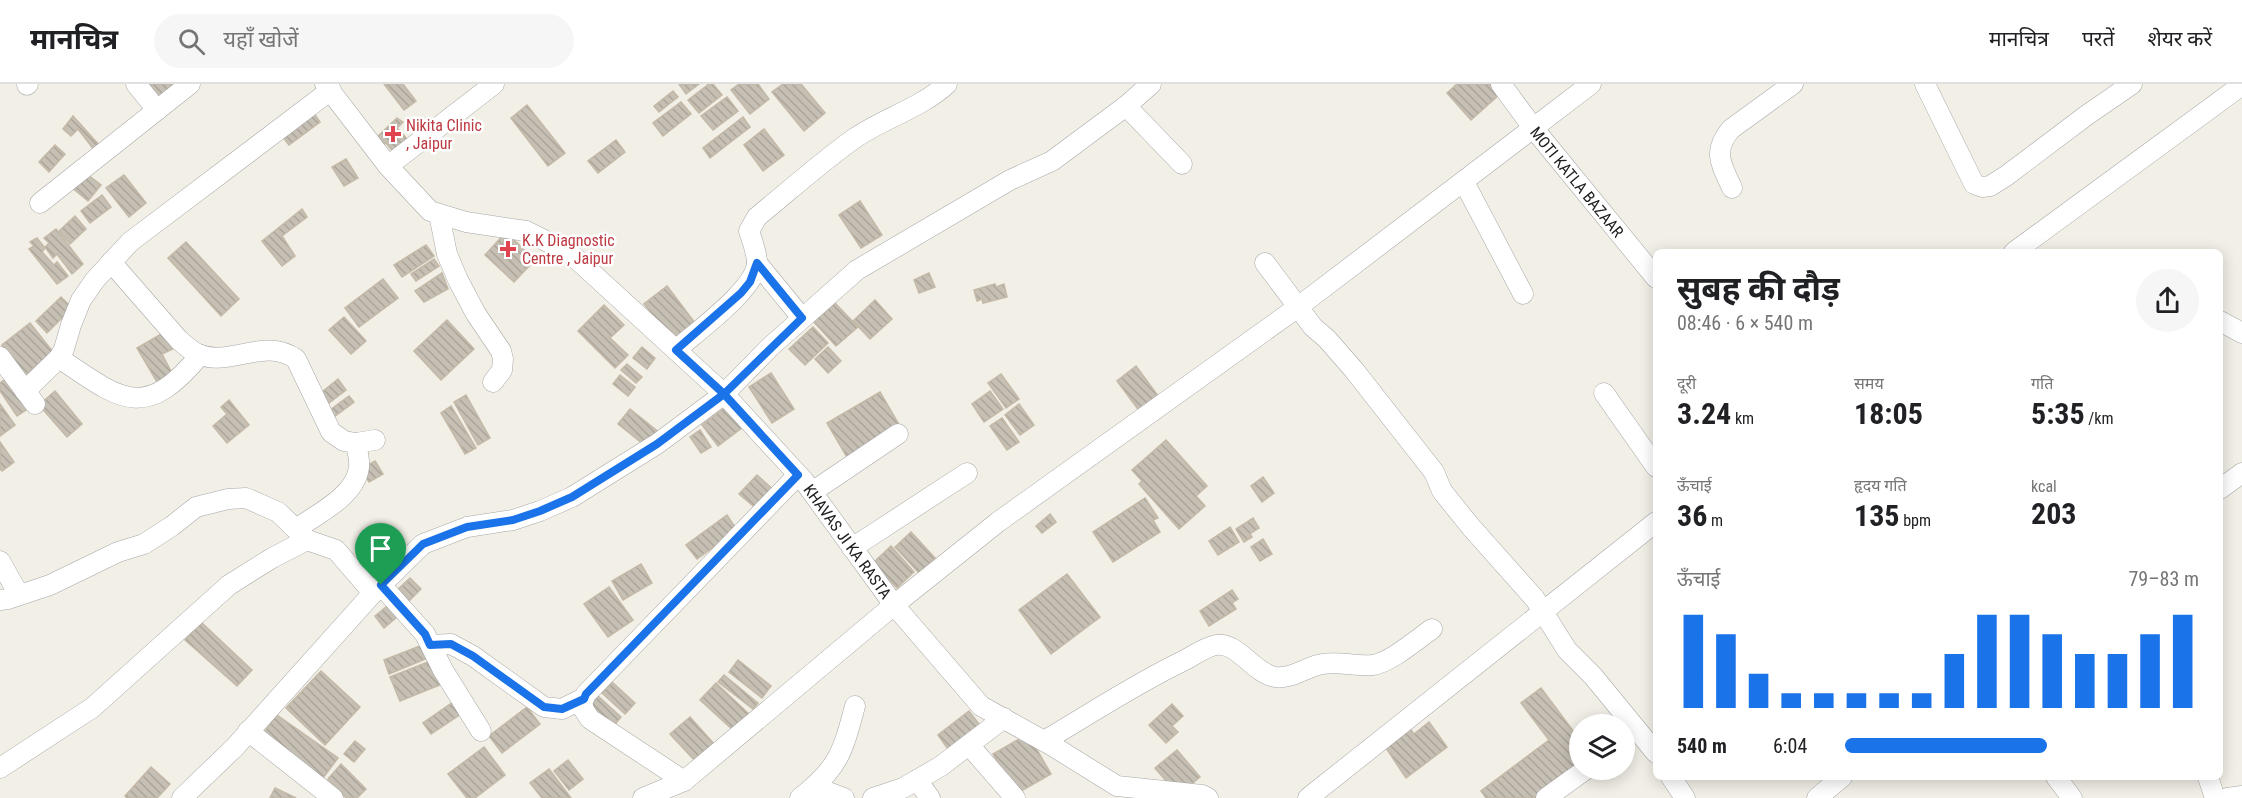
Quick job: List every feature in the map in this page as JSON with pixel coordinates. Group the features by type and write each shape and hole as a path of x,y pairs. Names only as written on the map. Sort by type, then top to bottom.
{"street":[{"path":"136,84 157,110"},
{"path":"40,203 190,84"},
{"path":"388,166 494,84"},
{"path":"802,318 757,263 749,231 757,217 855,138 923,101 947,84"},
{"path":"182,798 235,747 377,589 423,544 467,527 513,520 572,497 657,444 724,394 802,318 856,270 1010,180 1052,161 1126,106 1151,84"},
{"name":"MOTI KATLA BAZAAR","path":"1501,84 1534,129 1653,274"},
{"path":"643,798 684,781 894,605 998,522 1298,306 1592,84"},
{"path":"1732,188 1720,160 1720,147 1724,137 1731,129 1793,84"},
{"path":"1925,84 1974,184 1982,188 2006,176 2132,84"},
{"path":"2018,249 2242,84"},
{"path":"0,357 30,398 64,349 81,300 130,242 328,87"},
{"name":"KHAVAS JI KA RASTA","path":"328,87 388,166 430,212 466,222 526,231 570,254 724,394 798,475 894,605 981,706 1117,786 1202,795 1208,798"},
{"path":"1126,106 1182,164"},
{"path":"1464,182 1523,294"},
{"path":"439,214 447,254 458,280 476,314 501,351 502,370 493,382"},
{"path":"0,768 92,708 229,585 272,558 301,535 351,487 358,473 366,442 344,441 331,432 296,359 288,352 277,349 225,357 200,355 179,340 111,262"},
{"path":"676,350 741,293 750,282 757,263"},
{"path":"1265,263 1313,327 1354,370 1434,472 1442,491 1535,599 1567,650 1593,676 1617,714"},
{"path":"2223,323 2242,333"},
{"path":"59,358 118,396 136,399 153,394 170,385 187,371 200,355"},
{"path":"1604,393 1653,463"},
{"path":"812,492 898,434"},
{"path":"852,548 967,473"},
{"path":"2223,487 2242,473"},
{"path":"684,781 590,719 582,704 594,685 798,475"},
{"path":"0,600 50,585 118,552 144,544 196,507 246,498 278,512 301,535 336,550 425,634 443,670 481,731"},
{"path":"1308,798 1653,524"},
{"path":"0,561 19,595"},
{"path":"1044,741 1166,669 1215,645 1224,645 1233,649 1260,671 1275,678 1288,676 1321,664 1341,662 1372,665 1387,660 1432,629"},
{"path":"430,645 451,644 544,707 562,709 584,699"},
{"path":"807,792 835,765 846,740 855,706"},
{"path":"873,798 903,788 941,766 1004,718"},
{"path":"248,731 333,798"},
{"path":"1635,740 1653,751"},
{"path":"969,745 1015,798"},
{"path":"917,780 930,798"},
{"path":"1546,798 1572,780"},
{"path":"1673,780 1685,798"},
{"path":"1816,798 1838,780"},
{"path":"2058,780 2072,798"},
{"path":"2209,780 2215,798"},
{"path":"807,792 844,798"},
{"path":"2227,798 2242,796"}],"building":[{"path":"140,84 180,84 156,104"},
{"path":"384,84 403,84 416,101 404,110"},
{"path":"679,84 699,84 686,94"},
{"path":"709,84 713,84 722,95 699,113 688,100"},
{"path":"739,84 758,84 769,99 750,114 731,90"},
{"path":"783,84 801,84 825,113 804,131 772,92"},
{"path":"1457,84 1491,84 1500,94 1471,120 1447,93"},
{"path":"673,91 678,97 659,112 654,106"},
{"path":"727,97 738,111 713,130 701,116"},
{"path":"681,102 691,114 663,136 653,123"},
{"path":"527,105 565,153 548,166 511,118"},
{"path":"313,112 320,122 289,145 281,135"},
{"path":"73,116 100,146 95,151 78,129 71,136 63,129"},
{"path":"743,117 750,127 710,158 703,148"},
{"path":"397,118 403,122 397,128 408,140 396,155 386,143 382,145 376,138"},
{"path":"764,129 784,155 763,171 744,145"},
{"path":"616,140 625,152 598,173 588,161"},
{"path":"55,145 65,154 49,172 39,162"},
{"path":"346,159 358,178 344,186 332,167"},
{"path":"84,172 101,185 88,201 71,187"},
{"path":"124,175 146,203 129,217 106,188"},
{"path":"102,195 111,207 90,223 81,211"},
{"path":"860,201 882,235 861,248 839,215"},
{"path":"302,209 307,217 282,236 295,256 282,266 262,241"},
{"path":"75,216 86,229 70,244 59,231"},
{"path":"56,229 83,264 72,274 57,254 53,258 45,247 49,243 44,238"},
{"path":"506,232 535,260 514,282 485,255"},
{"path":"37,238 45,248 42,252 54,265 57,262 68,276 57,284 29,249 34,246 30,242"},
{"path":"186,242 239,299 221,316 168,258"},
{"path":"426,245 434,256 402,277 394,265"},
{"path":"434,259 439,266 416,281 411,274"},
{"path":"442,273 448,289 424,302 415,291"},
{"path":"929,273 935,287 919,293 914,280"},
{"path":"383,279 398,298 359,327 345,308"},
{"path":"995,284 996,287 1004,284 1007,297 983,303 982,299 977,301 974,290"},
{"path":"667,286 698,327 676,345 644,304"},
{"path":"61,297 72,308 47,333 36,321"},
{"path":"875,300 892,319 870,339 853,321"},
{"path":"833,301 858,327 836,346 812,320"},
{"path":"604,305 624,325 610,338 628,355 615,368 578,331"},
{"path":"344,317 366,341 351,354 329,330"},
{"path":"447,320 474,349 441,380 414,351"},
{"path":"30,323 53,352 25,375 2,345"},
{"path":"813,327 828,343 805,365 789,349"},
{"path":"168,330 177,347 162,354 172,373 157,382 137,348"},
{"path":"642,347 655,358 647,369 633,358"},
{"path":"828,347 841,361 828,373 815,359"},
{"path":"627,364 642,377 636,383 621,370"},
{"path":"1136,366 1159,397 1140,412 1117,381"},
{"path":"771,373 794,409 772,423 749,387"},
{"path":"1001,374 1019,399 1006,408 988,383"},
{"path":"620,375 635,387 628,396 613,384"},
{"path":"7,378 29,408 17,416 0,391 0,383"},
{"path":"338,379 346,390 325,406 317,396"},
{"path":"55,391 82,424 67,437 39,405"},
{"path":"990,391 1003,409 984,422 972,404"},
{"path":"880,392 901,428 848,459 827,423"},
{"path":"466,395 490,438 478,445 454,402"},
{"path":"349,396 354,402 334,417 330,410"},
{"path":"229,400 249,425 227,443 213,426 227,414 221,407"},
{"path":"0,404 15,425 0,436"},
{"path":"1019,404 1034,425 1020,435 1005,415"},
{"path":"451,406 476,448 465,454 441,413"},
{"path":"727,406 743,427 718,446 702,425"},
{"path":"630,409 660,433 648,448 618,424"},
{"path":"1002,418 1019,442 1007,450 990,426"},
{"path":"700,430 711,447 701,453 690,437"},
{"path":"1166,440 1207,486 1196,496 1205,506 1179,529 1139,484 1142,481 1132,470"},
{"path":"0,442 14,462 2,471 0,469"},
{"path":"375,461 383,474 369,482 361,469"},
{"path":"757,475 776,492 759,511 739,494"},
{"path":"1263,477 1274,493 1262,502 1251,486"},
{"path":"1145,498 1158,518 1153,520 1160,532 1113,562 1093,532"},
{"path":"1050,514 1056,522 1042,533 1036,526"},
{"path":"727,515 737,530 697,559 686,545"},
{"path":"1253,518 1259,528 1250,534 1252,537 1244,542 1236,529"},
{"path":"1230,527 1239,542 1218,555 1209,541"},
{"path":"911,532 935,558 919,573 895,547"},
{"path":"1263,539 1272,554 1260,561 1251,547"},
{"path":"891,546 914,572 897,588 873,563"},
{"path":"641,564 652,583 623,600 612,581"},
{"path":"1067,574 1100,617 1051,654 1019,610"},
{"path":"410,578 421,589 406,604 395,592"},
{"path":"609,587 633,620 608,637 584,604"},
{"path":"1232,590 1238,599 1232,603 1236,609 1209,626 1200,611"},
{"path":"392,602 402,613 384,628 375,616"},
{"path":"201,622 252,670 237,686 185,640"},
{"path":"425,644 430,657 389,674 384,660"},
{"path":"433,660 442,684 400,701 390,677"},
{"path":"738,660 771,686 762,698 729,672"},
{"path":"321,671 360,707 325,745 286,708"},
{"path":"724,675 758,703 753,709 718,682"},
{"path":"612,682 635,703 625,714 602,693"},
{"path":"716,683 750,715 734,731 700,700"},
{"path":"1541,688 1569,725 1569,775 1538,798 1486,798 1481,791 1549,740 1521,703"},
{"path":"598,696 621,717 612,728 588,707"},
{"path":"453,702 461,714 431,734 423,723"},
{"path":"1172,704 1183,716 1172,726 1178,732 1166,743 1149,725"},
{"path":"527,707 540,724 502,753 489,736"},
{"path":"969,711 982,728 950,752 938,735"},
{"path":"277,715 338,758 323,778 262,735"},
{"path":"690,717 715,745 696,762 670,734"},
{"path":"1429,722 1447,747 1406,778 1382,742 1406,723 1414,734"},
{"path":"1028,734 1051,774 1016,794 993,754"},
{"path":"355,741 365,749 354,762 344,754"},
{"path":"484,747 505,775 475,798 467,798 448,774"},
{"path":"1177,750 1200,777 1188,787 1183,782 1174,790 1155,768"},
{"path":"568,760 583,779 569,790 554,771"},
{"path":"341,764 366,789 357,798 346,798 328,779"},
{"path":"151,767 170,784 157,798 127,798 125,796"},
{"path":"549,769 571,798 542,798 530,783"},
{"path":"275,788 296,798 270,798"}],"place":[{"name":"Nikita Clinic , Jaipur","path":"393,134"},
{"name":"K.K Diagnostic Centre , Jaipur","path":"508,249"}],"route":[{"path":"381,585 423,544 467,527 513,520 540,511 572,497 657,444 724,394 802,318 757,263 750,282 741,293 676,350 724,394 798,475 586,694 584,699 562,709 544,707 473,656 451,644 430,645 425,634 381,585"}]}
